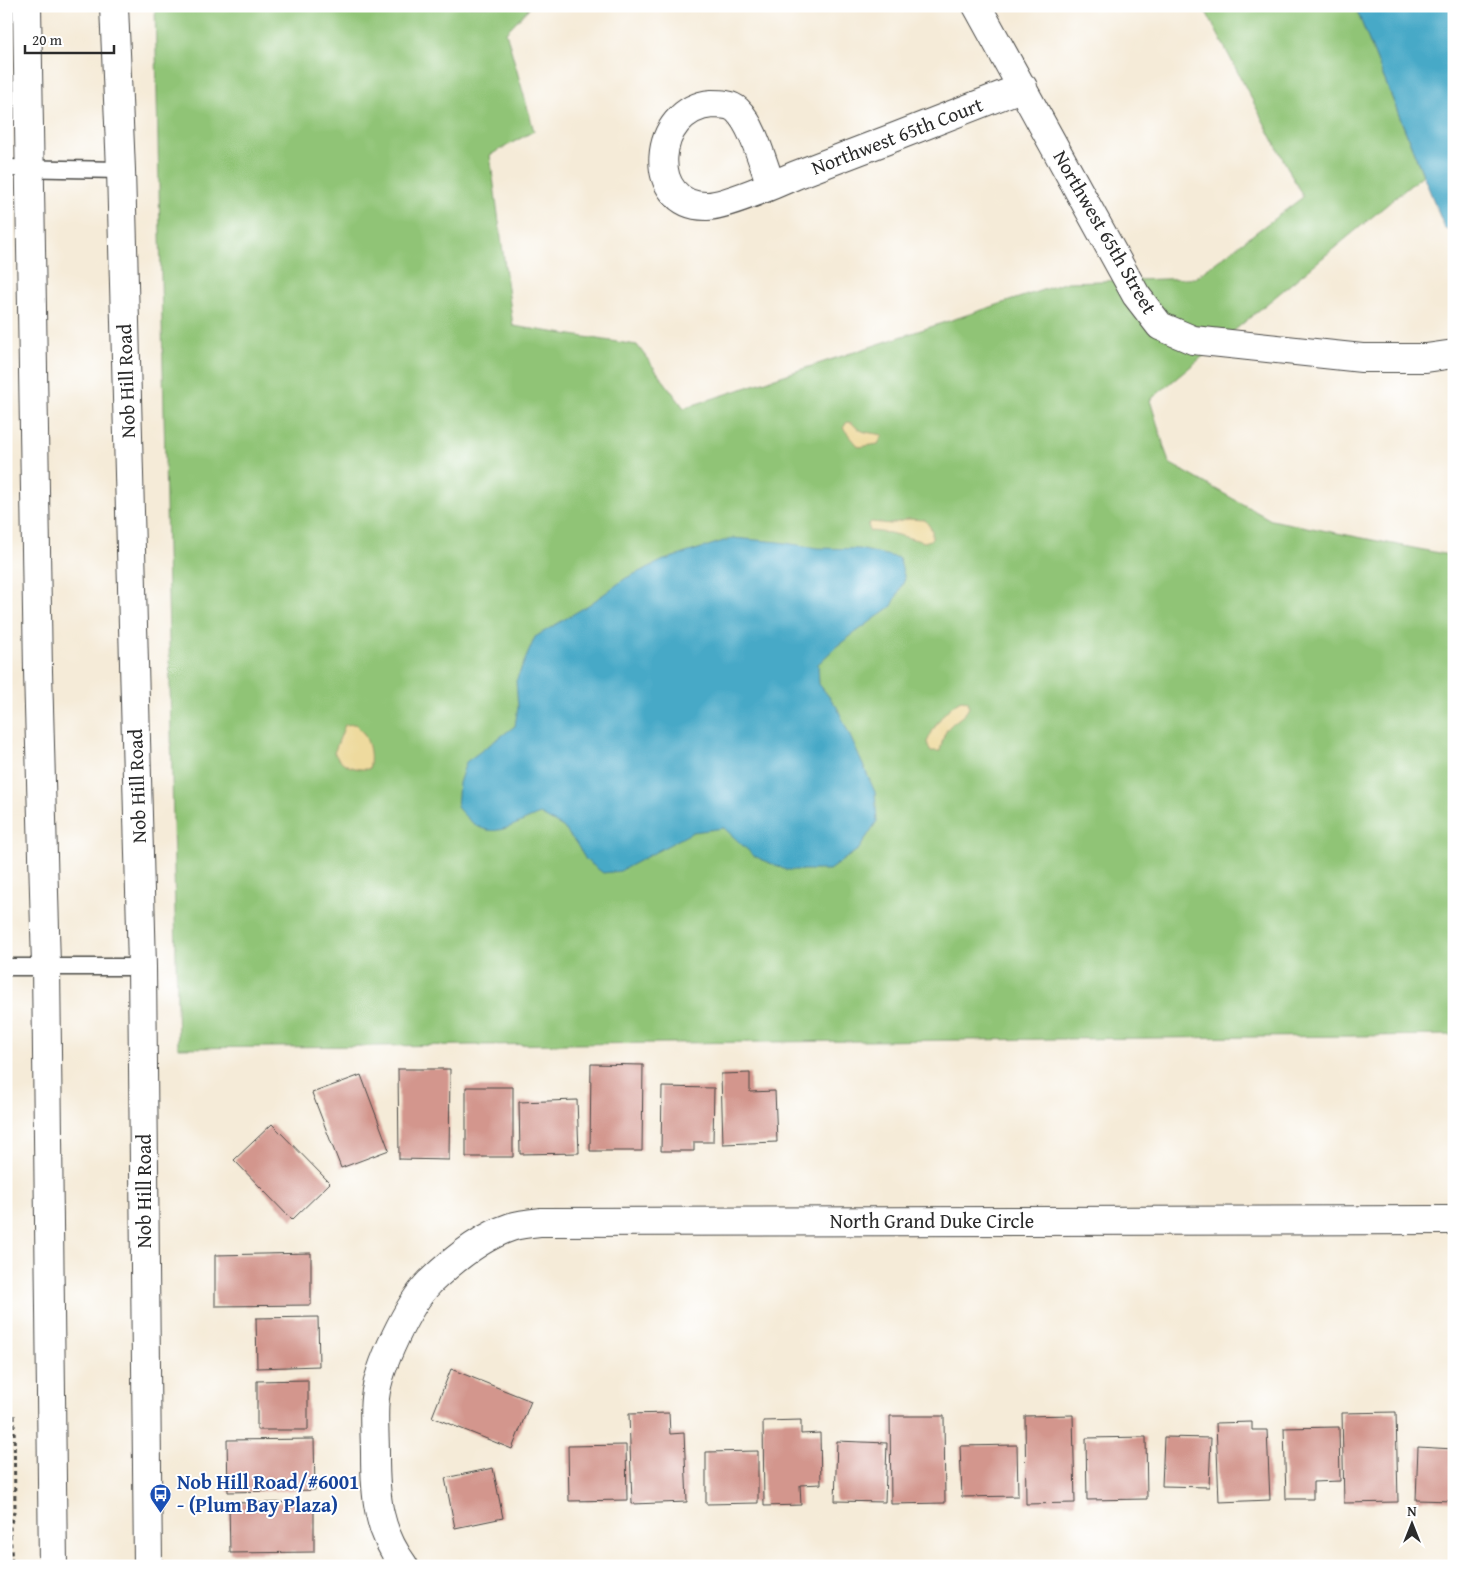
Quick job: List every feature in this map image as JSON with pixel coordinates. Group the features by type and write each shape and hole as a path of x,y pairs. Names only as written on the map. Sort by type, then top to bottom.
{"main road":[{"path":"27,6 17,168 46,966 53,1566"},
{"name":"Nob Hill Road","path":"114,6 121,170 142,968 148,1566"},
{"name":"Northwest 65th Street","path":"977,6 1136,295 1160,326 1193,340 1362,358 1426,358 1454,354"},
{"name":"Northwest 65th Court","path":"771,185 1022,87"},
{"name":"North Grand Duke Circle","path":"404,1566 392,1550 380,1521 375,1472 375,1396 387,1356 404,1321 429,1283 481,1240 512,1226 541,1222 1454,1220"}],"lane":[{"path":"17,168 121,170"},
{"path":"6,967 142,968"}],"path":[{"path":"6,1415 14,1415 16,1508 10,1527 12,1566"},
{"path":"6,1531 10,1527"}],"green space":[{"path":"155,6 531,6 506,32 534,131 490,155 513,326 637,345 684,408 1067,282 1195,278 1303,197 1203,6 1355,6 1423,175 1150,400 1169,463 1271,520 1454,556 1454,1035 178,1048"}],"sand":[{"path":"847,422 852,423 862,431 883,435 878,444 859,447 843,428"},
{"path":"908,519 925,520 932,530 932,539 925,542 890,533 870,531 868,525 871,522 891,524"},
{"path":"961,700 968,701 969,707 963,716 947,730 940,751 930,751 927,742 937,724 950,708"},
{"path":"355,724 363,733 370,750 369,769 358,769 349,766 334,753 345,725"}],"water":[{"path":"1355,6 1454,6 1454,229 1445,229"},
{"path":"733,538 817,548 859,549 899,558 905,579 892,606 837,646 818,664 819,684 837,707 875,792 877,821 859,849 829,870 786,870 754,856 724,828 693,832 620,871 603,873 586,860 576,843 563,827 540,814 496,830 487,830 468,819 457,807 459,783 466,762 515,726 518,707 516,681 535,637 590,604 626,578 664,560"}],"building":[{"path":"591,1064 643,1065 642,1151 590,1151"},
{"path":"398,1069 450,1069 449,1160 399,1159"},
{"path":"750,1073 750,1092 775,1091 777,1142 723,1144 721,1074"},
{"path":"361,1075 389,1150 341,1168 312,1093"},
{"path":"466,1087 513,1087 513,1157 466,1157"},
{"path":"662,1087 714,1088 713,1142 694,1142 694,1151 661,1151"},
{"path":"577,1100 579,1153 520,1154 519,1102"},
{"path":"272,1124 330,1183 292,1220 234,1160"},
{"path":"311,1253 311,1305 215,1306 215,1255"},
{"path":"318,1317 319,1366 257,1368 256,1318"},
{"path":"451,1369 531,1401 512,1449 432,1417"},
{"path":"308,1380 308,1430 257,1430 257,1381"},
{"path":"1396,1412 1398,1502 1344,1503 1342,1413"},
{"path":"669,1413 670,1434 684,1433 687,1502 632,1504 629,1414"},
{"path":"1073,1415 1075,1503 1026,1504 1025,1416"},
{"path":"890,1416 944,1416 945,1503 891,1504"},
{"path":"801,1420 801,1434 820,1433 821,1484 800,1485 801,1505 764,1506 763,1421"},
{"path":"1252,1422 1252,1430 1267,1430 1270,1500 1219,1502 1216,1423"},
{"path":"1339,1427 1340,1481 1313,1482 1313,1499 1286,1499 1284,1428"},
{"path":"1146,1437 1147,1499 1087,1500 1086,1438"},
{"path":"1164,1437 1211,1438 1209,1487 1162,1486"},
{"path":"314,1439 315,1490 228,1492 227,1440"},
{"path":"837,1441 887,1443 885,1502 835,1501"},
{"path":"626,1445 627,1500 569,1501 568,1446"},
{"path":"1017,1445 1018,1496 962,1497 960,1446"},
{"path":"1418,1447 1454,1449 1454,1501 1416,1500"},
{"path":"758,1451 758,1503 706,1504 706,1452"},
{"path":"493,1468 503,1518 455,1528 445,1478"},
{"path":"314,1502 314,1552 230,1553 229,1503"},
{"path":"322,1563 322,1566 275,1566 275,1564"}],"place":[{"name":"Nob Hill Road/#6001 - (Plum Bay Plaza)","path":"161,1513"}]}
